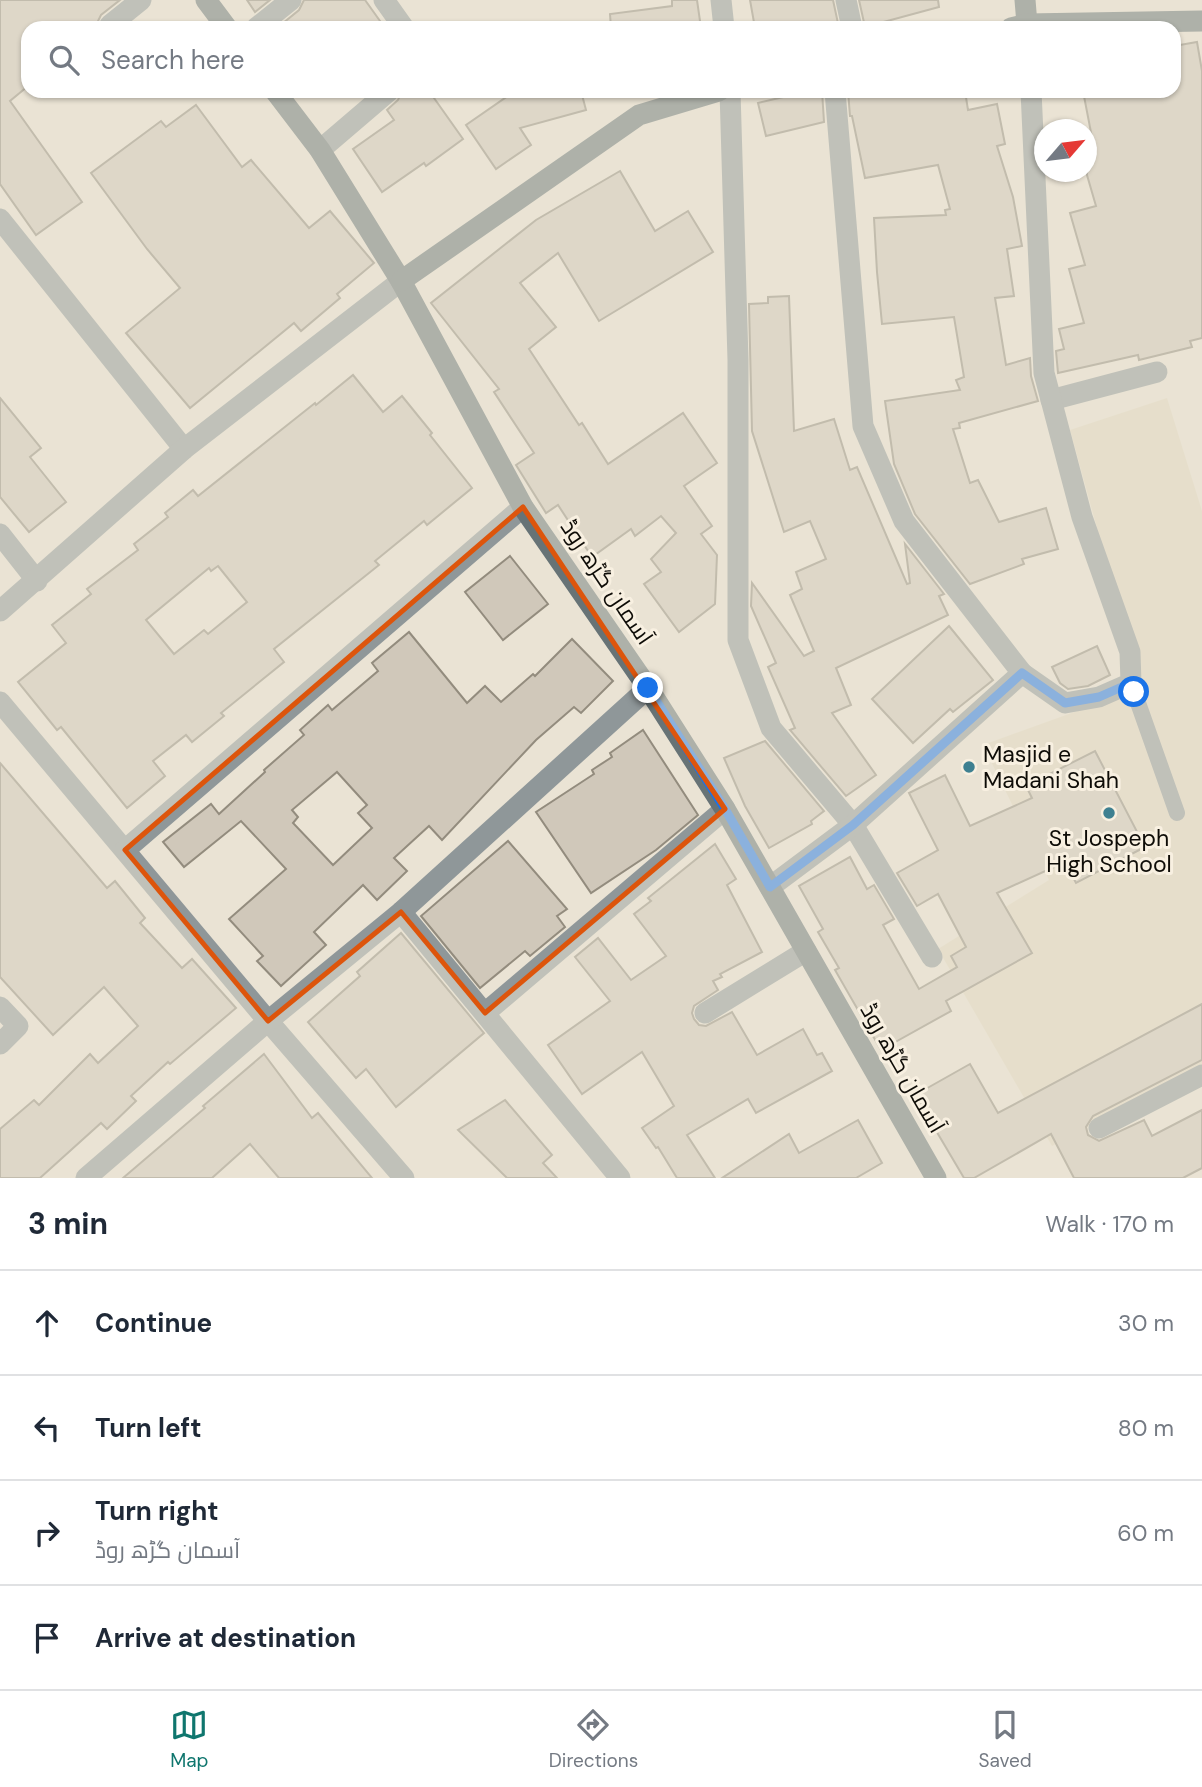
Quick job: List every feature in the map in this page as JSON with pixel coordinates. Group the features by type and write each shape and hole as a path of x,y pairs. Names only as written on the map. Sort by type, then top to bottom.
{"street":[{"path":"115,21 141,0"},
{"path":"206,0 222,21"},
{"path":"264,21 290,0"},
{"path":"384,0 399,21"},
{"path":"721,0 723,21"},
{"path":"846,0 850,21"},
{"path":"1023,21 1025,0"},
{"path":"1181,22 1202,21"},
{"name":"آسمان گڑھ روڈ","path":"280,98 320,150 401,281 523,506 648,688 725,809 936,1178"},
{"path":"320,150 381,98"},
{"path":"0,611 184,449 401,281 639,115 696,98"},
{"path":"730,98 738,360 738,640 771,728 853,825 932,957"},
{"path":"836,98 863,426 904,521 1022,673 1065,703 1099,697 1131,683 1129,652 1082,517 1044,373 1031,98"},
{"path":"0,219 184,449"},
{"path":"1051,400 1157,372"},
{"path":"125,850 523,506"},
{"path":"0,534 37,580"},
{"path":"770,887 853,825 1022,673"},
{"path":"86,1178 268,1021 401,912 648,688"},
{"path":"0,702 404,1178"},
{"path":"485,1013 725,809"},
{"path":"401,912 620,1178"},
{"path":"705,1013 806,951"},
{"path":"0,1007 18,1026 0,1044"},
{"path":"1099,1128 1202,1075"}],"lane":[{"path":"1131,683 1177,813"}],"highlighted area":[{"path":"523,507 725,809 485,1013 401,912 268,1021 125,850"}],"shaded area":[{"name":"St Jospeph High School","path":"1167,398 1202,511 1202,1065 1052,1146 938,949 1049,880 983,745 1141,688 1070,430"}],"building":[{"path":"0,0 120,0 101,15 98,21 21,21 21,92 10,101 82,202 36,235 0,184"},
{"path":"247,0 270,0 255,12"},
{"path":"304,0 365,0 380,21 286,21 299,10"},
{"path":"672,0 697,0 700,21 610,21 610,14 672,6"},
{"path":"750,0 833,0 838,21 754,21"},
{"path":"859,0 938,0 939,7 887,21 864,21"},
{"path":"1197,42 1202,71 1202,338 1190,341 1192,347 1139,360 1138,355 1058,373 1056,351 1064,349 1059,329 1084,323 1069,269 1085,265 1070,213 1096,206 1089,182 1097,182 1097,119 1088,119 1084,98 1181,98 1181,45"},
{"path":"434,98 463,139 426,166 424,163 382,192 353,149 394,120 387,110 398,100"},
{"path":"505,98 583,98 586,110 520,128 531,145 496,169 466,125"},
{"path":"779,98 822,98 824,122 766,136 758,103"},
{"path":"849,98 966,98 968,110 997,104 1005,144 997,146 1013,197 1022,246 1007,249 1014,296 995,298 1006,365 1030,358 1031,376 1038,401 959,423 960,428 953,429 970,483 978,480 999,522 1046,508 1058,549 1022,559 1024,564 970,584 915,514 894,464 885,401 960,390 956,380 964,377 954,317 882,324 874,218 946,215 945,210 950,209 938,165 865,178 850,116"},
{"path":"196,105 242,167 251,160 309,228 330,211 374,263 337,294 340,298 301,331 294,323 190,408 126,333 180,288 147,249 91,173 161,121 166,127"},
{"path":"620,171 655,231 688,211 713,252 599,321 558,253 520,283 556,327 529,349 608,464 683,413 717,463 684,486 712,526 701,534 717,555 715,604 679,632 644,584 661,572 651,559 676,533 661,516 635,536 631,529 592,557 558,505 546,513 516,465 534,453 494,392 499,389 431,303 536,220"},
{"path":"789,296 794,431 834,419 850,470 857,467 907,584 910,583 905,544 944,594 939,596 948,615 836,668 851,705 832,713 876,775 846,796 790,730 795,728 768,667 776,663 751,606 752,583 804,656 814,651 790,595 802,589 796,572 826,559 810,521 784,532 752,431 749,304 768,303 768,297"},
{"path":"353,375 383,412 402,396 472,488 427,525 424,521 375,561 379,565 274,649 284,662 221,713 224,716 192,742 186,735 153,761 165,776 127,808 61,727 57,730 18,682 66,643 52,625 91,594 87,589 138,550 134,544 168,517 165,513 193,490 198,496 315,403 316,405","holes":["218,566 247,602 208,634 204,630 174,654 146,620 209,568 211,571"]},
{"path":"0,398 41,448 30,457 66,502 29,532 0,497"},
{"path":"510,556 548,604 503,640 465,592"},
{"path":"949,626 993,680 953,712 950,709 913,743 872,699"},
{"path":"409,632 467,703 485,686 501,702 533,674 535,676 572,639 613,681 581,713 574,707 536,740 442,840 429,826 394,858 407,871 377,900 363,885 314,932 326,945 281,986 257,961 263,956 229,919 286,869 241,821 184,867 163,842 211,804 219,814 304,735 300,730 328,705 332,710 378,671 372,663","holes":["337,772 367,805 358,813 372,828 333,865 293,823 298,817 292,810"]},
{"path":"1097,646 1110,675 1088,686 1068,689 1060,683 1052,667"},
{"path":"643,730 698,815 656,850 591,893 536,812 594,774 592,770 612,757 610,753"},
{"path":"765,741 824,811 811,821 812,824 769,848 745,806 724,758"},
{"path":"1095,751 1145,847 1076,883 1065,862 997,893 1032,953 946,1001 951,1011 881,1050 835,970 839,968 818,932 823,929 799,886 850,857 867,889 874,885 894,919 883,925 919,989 957,967 951,956 966,947 938,894 917,906 897,873 938,850 909,793 945,775 970,826 1032,798 1026,786"},
{"path":"0,763 107,888 115,881 145,918 140,923 182,968 192,959 236,1008 170,1064 168,1062 131,1096 136,1101 107,1129 101,1123 40,1178 0,1178 0,1129 34,1100 39,1105 90,1054 98,1063 138,1026 104,987 53,1035 0,977"},
{"path":"508,841 567,909 557,916 565,927 530,956 525,951 480,988 421,916"},
{"path":"715,844 736,879 727,885 762,952 720,974 722,977 713,981 718,990 694,1006 694,1019 699,1025 706,1026 732,1012 757,1055 803,1029 817,1055 822,1053 832,1071 756,1113 748,1099 687,1135 715,1178 677,1178 658,1147 656,1148 642,1128 674,1106 642,1052 582,1094 548,1045 610,1001 575,957 598,938 631,980 666,956 634,914 651,901 648,898"},
{"path":"401,933 484,1033 396,1107 366,1069 356,1078 308,1022 360,976 357,972"},
{"path":"1202,1004 1202,1060 1093,1116 1086,1127 1088,1135 1099,1141 1144,1120 1152,1136 1202,1110 1202,1168 1183,1178 1074,1178 1051,1134 974,1178 964,1178 915,1095 970,1064 998,1113"},
{"path":"264,1054 312,1118 318,1113 372,1178 279,1178 250,1144 212,1178 123,1178 205,1108 203,1106"},
{"path":"505,1100 552,1155 543,1163 557,1178 507,1178 458,1130"},
{"path":"858,1120 882,1163 856,1178 722,1178 789,1134 799,1153"}],"place":[{"name":"Masjid e Madani Shah","path":"969,767"},
{"name":"St Jospeph High School","path":"1109,813"}],"route":[{"path":"648,688 725,809 770,887 853,825 1022,673 1065,703 1099,697 1131,683 1134,692"}]}
